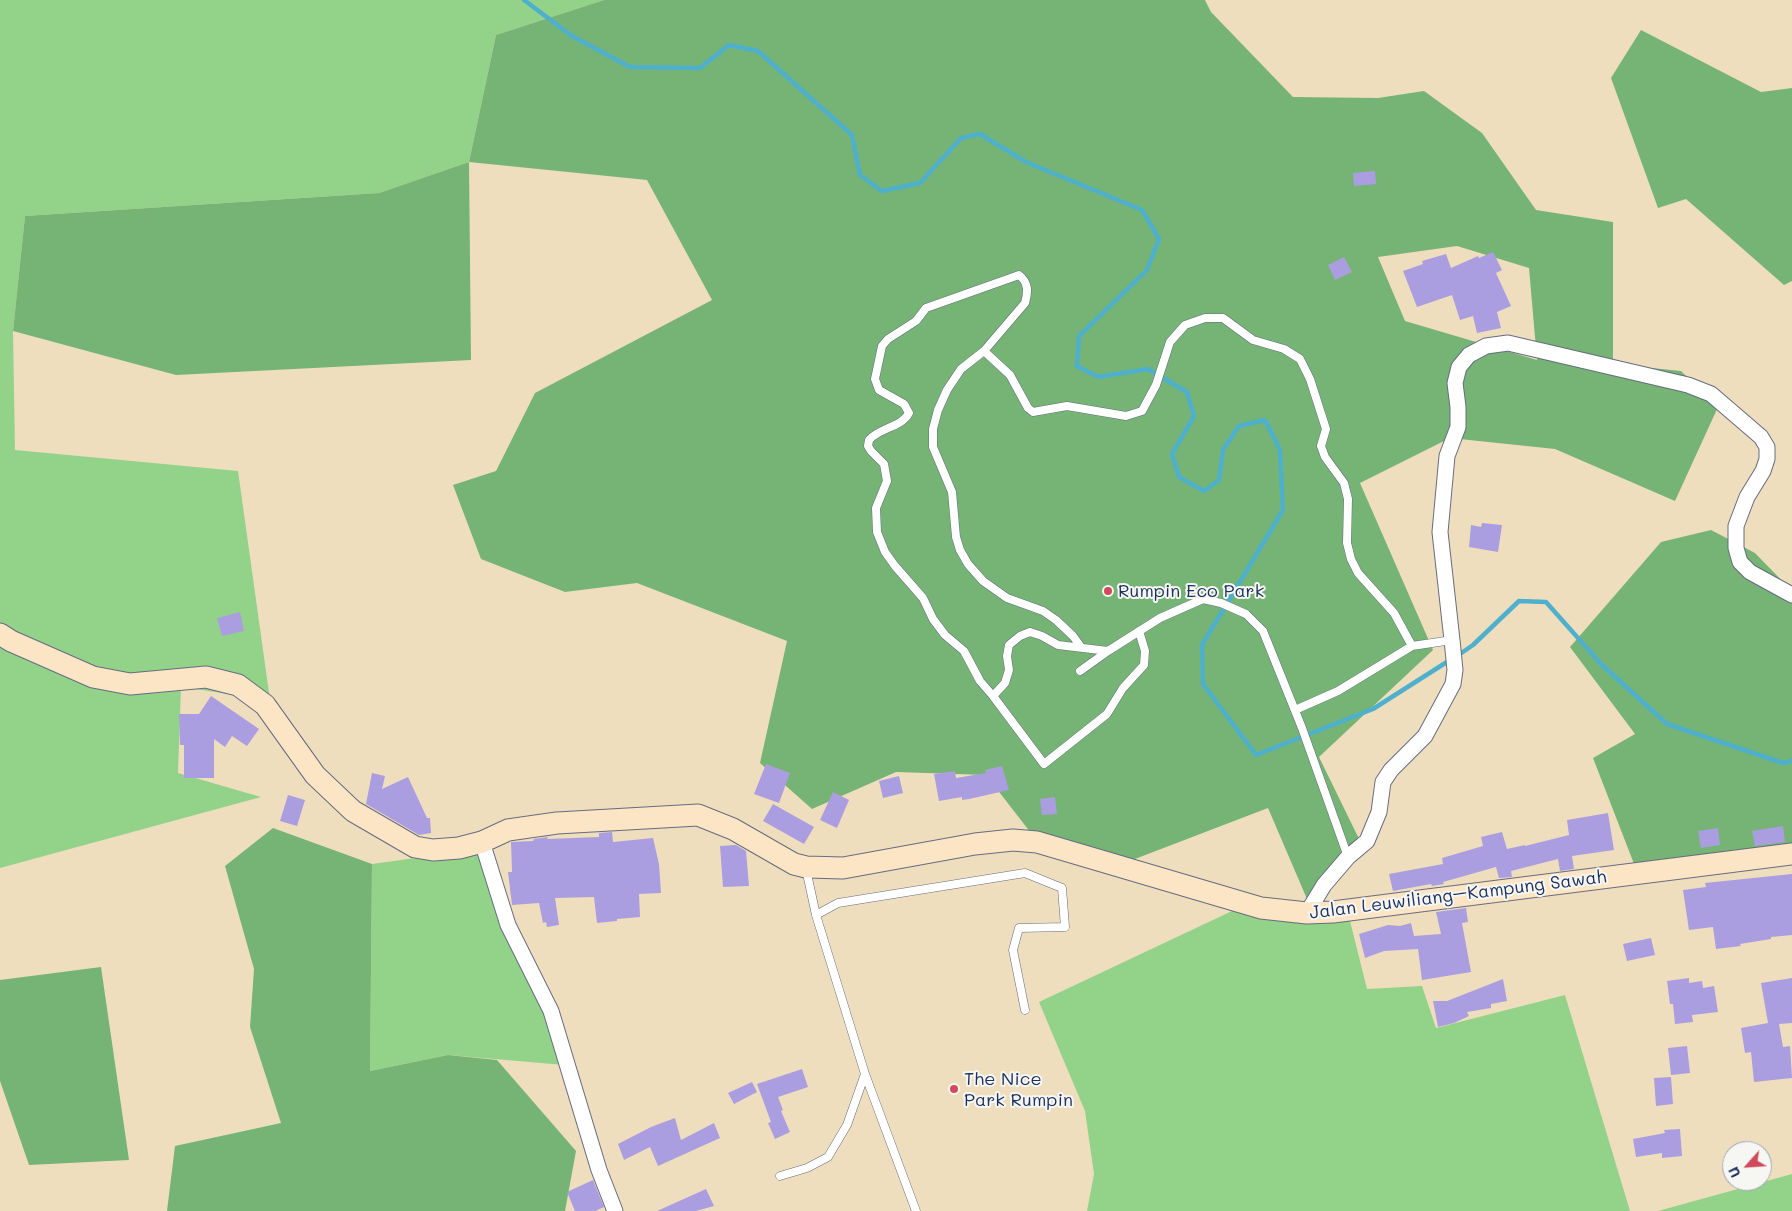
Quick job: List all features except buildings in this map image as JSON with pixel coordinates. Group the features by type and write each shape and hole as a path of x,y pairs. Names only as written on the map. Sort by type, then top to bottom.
{"main road":[{"name":"Jalan Leuwiliang–Kampung Sawah","path":"0,634 11,641 93,677 130,684 206,677 238,685 264,705 315,775 353,811 415,847 433,850 459,848 482,842 508,830 557,823 698,815 733,829 794,864 806,867 843,868 975,844 1013,840 1037,842 1261,908 1307,913 1333,912 1792,854"}],"street":[{"path":"1307,913 1324,884 1348,857 1367,841 1379,812 1383,782 1391,770 1426,736 1453,684 1455,670 1453,645 1440,532 1448,456 1458,427 1455,383 1459,367 1469,355 1486,346 1508,343 1688,385 1711,394 1761,437 1767,447 1767,459 1763,471 1747,497 1736,526 1736,548 1740,562 1750,572 1792,595"},
{"path":"482,842 508,924 551,1011 599,1170 615,1211"}],"lane":[{"path":"1081,647 1067,631 1042,611 1007,598 983,581 968,564 960,550 956,536 952,492 932,447 933,430 938,410 947,390 961,369 984,351 1025,303 1028,295 1028,286 1019,275 926,308 916,321 888,339 882,346 875,379 876,385 882,393 904,404 909,412 902,421 872,436 869,440 868,446 884,464 887,481 876,508 877,532 885,552 894,566 923,598 945,635 964,651 980,682 993,696 1044,764 1107,714 1122,688 1144,665 1145,651 1138,631"},
{"path":"984,351 1010,375 1028,408 1033,412 1067,406 1126,416 1142,411 1164,366 1170,342 1185,326 1205,318 1223,318 1252,340 1284,350 1300,359 1310,379 1326,429 1321,446 1324,457 1344,483 1348,500 1348,543 1351,559 1358,573 1394,613 1412,646"},
{"path":"1080,672 1138,631 1160,618 1203,599 1221,603 1246,614 1263,631 1302,728 1348,857"},
{"path":"993,696 1006,683 1009,670 1007,656 1009,645 1020,636 1030,632 1058,645 1108,651"},
{"path":"1295,710 1338,691 1412,646 1453,645"},
{"path":"806,867 816,915 865,1074 916,1211"},
{"path":"816,915 838,903 1025,872 1062,888 1065,927 1019,928 1013,950 1025,1010"},
{"path":"780,1176 807,1168 828,1157 846,1125 865,1074"}],"green space":[{"path":"0,0 604,0 496,35 469,162 379,193 25,216 13,331 15,450 238,471 270,700 181,687 178,773 261,797 0,868"},
{"path":"604,0 1205,0 1211,12 1293,97 1378,98 1424,91 1482,133 1536,210 1613,222 1613,364 1681,371 1718,407 1675,501 1555,449 1450,438 1360,483 1433,650 1319,757 1362,845 1313,913 1268,808 1114,867 1034,837 986,775 896,772 812,809 760,763 787,641 637,583 565,592 481,559 453,485 496,471 535,393 712,300 647,180 469,162 496,35","holes":["1457,246 1529,268 1537,360 1405,321 1378,257"]},
{"path":"1641,30 1761,92 1792,88 1792,281 1784,285 1686,199 1658,208 1611,78"},
{"path":"469,162 471,360 176,375 13,331 25,216 379,193"},
{"path":"1711,530 1755,553 1792,591 1792,851 1636,869 1593,758 1635,734 1570,647 1661,542"},
{"path":"273,828 372,864 370,1071 448,1055 497,1060 576,1151 565,1211 167,1211 175,1146 281,1123 250,1027 254,969 225,866"},
{"path":"488,848 564,1065 448,1055 370,1071 372,864"},
{"path":"1232,911 1348,913 1367,989 1422,986 1436,1028 1565,995 1630,1211 1087,1211 1094,1174 1085,1111 1039,1002"},
{"path":"101,967 129,1160 29,1165 0,1081 0,980"},
{"path":"1792,1174 1792,1211 1658,1211 1730,1191 1772,1191 1772,1180"}],"waterway":[{"path":"524,0 572,36 630,67 700,68 729,45 758,51 852,135 860,175 882,191 920,183 961,138 980,134 1026,162 1142,210 1159,239 1147,270 1079,336 1077,366 1098,377 1148,369 1187,392 1194,416 1172,454 1179,477 1204,491 1219,480 1223,450 1239,426 1265,420 1280,450 1283,510 1202,645 1203,684 1256,755 1373,709 1450,660"},
{"path":"1457,656 1473,645 1519,601 1546,602 1602,665 1667,724 1783,763 1792,761"}],"place":[{"name":"Rumpin Eco Park","path":"1108,591"},
{"name":"The Nice Park Rumpin","path":"954,1089"}]}
